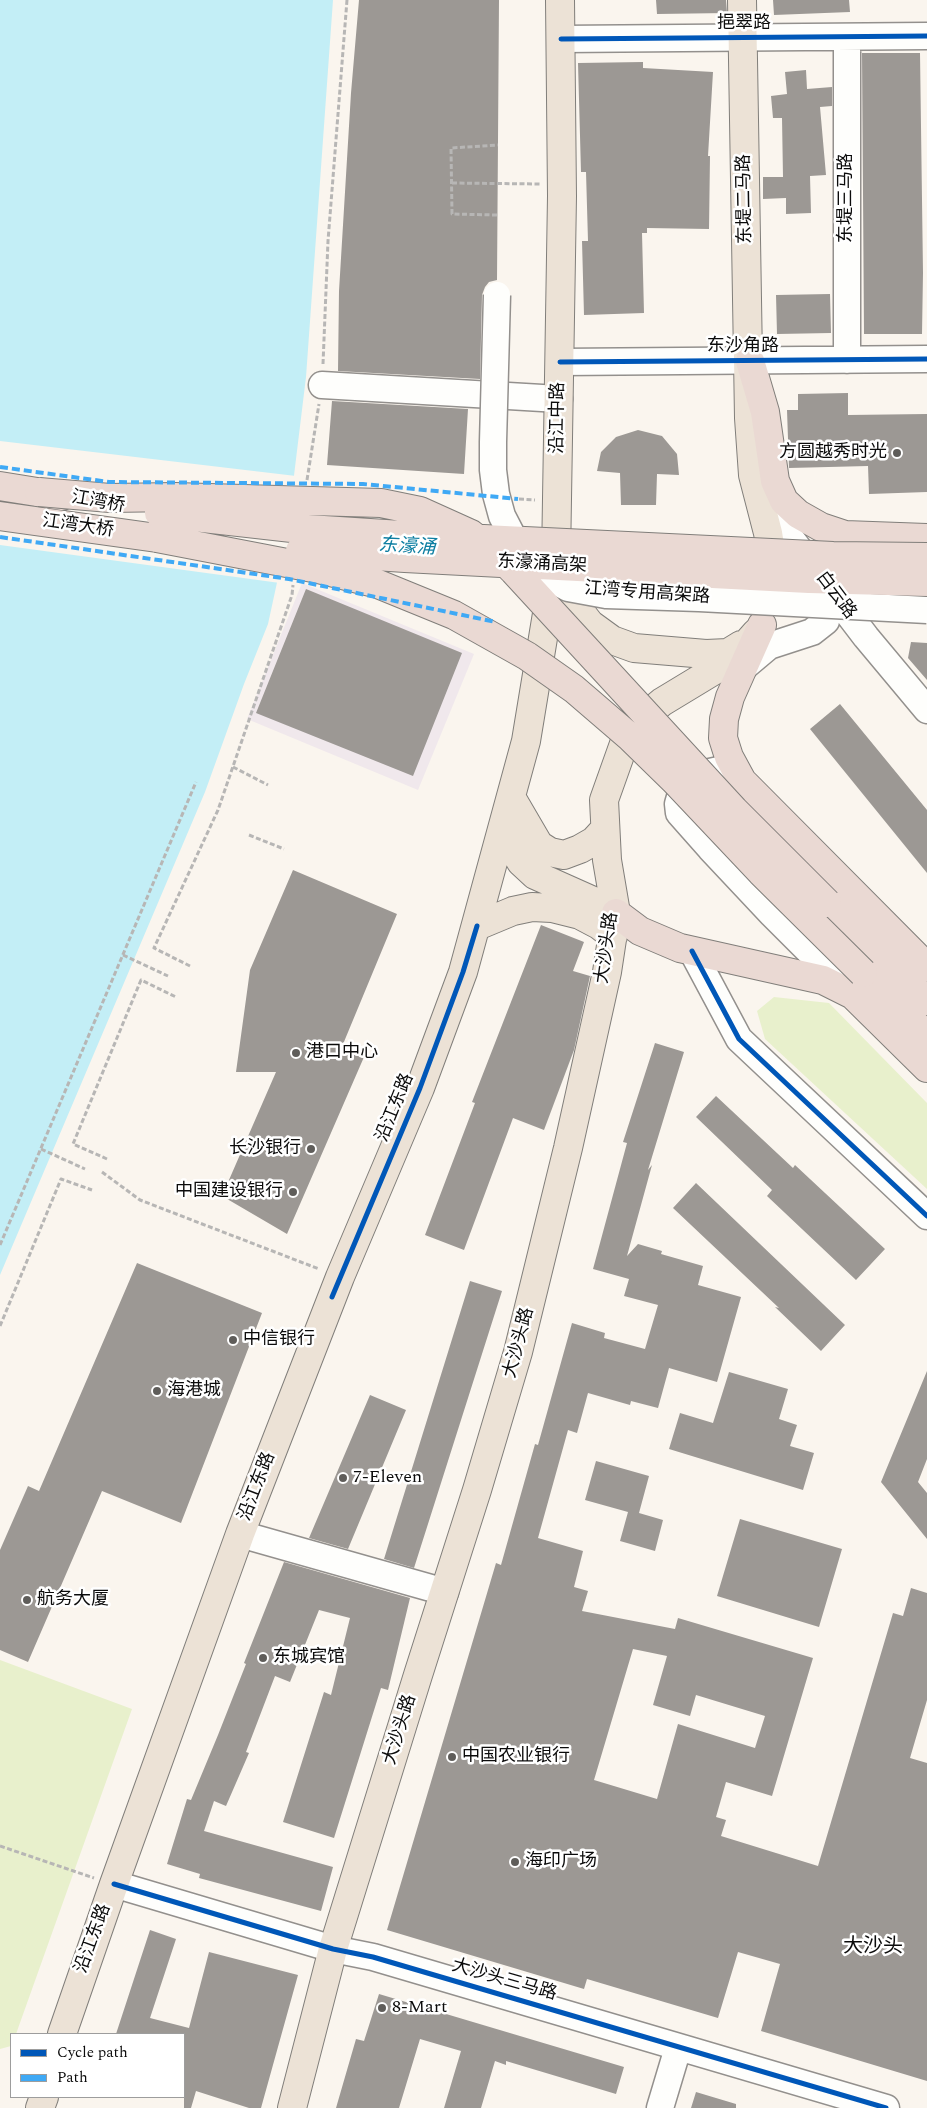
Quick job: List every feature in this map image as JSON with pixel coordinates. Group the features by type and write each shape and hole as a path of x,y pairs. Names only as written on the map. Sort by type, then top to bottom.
{"highway":[{"path":"750,361 765,412 776,481 784,501 798,514 821,527 845,535 927,538"},
{"name":"江湾大桥","path":"0,486 39,492"},
{"path":"39,492 110,498 381,503 420,511 471,534 498,556 520,578 734,810 927,1001"},
{"name":"江湾桥","path":"39,492 157,526"},
{"name":"江湾大桥","path":"0,516 157,526"},
{"path":"157,526 292,528 708,550 927,557"},
{"path":"157,526 378,584 404,594 460,618 527,656 574,689 631,738 674,780 760,872 858,984 927,1068"},
{"name":"东濠涌高架","path":"157,526 405,558 809,579 927,582"},
{"path":"762,625 730,697 724,719 723,738 729,757 742,781 927,967"},
{"path":"614,925 640,931 692,951 788,970 823,980 858,984 927,1036"}],"main road":[{"name":"沿江中路","path":"502,831 526,741 556,559 562,184 560,0"},
{"name":"东堤二马路","path":"742,0 750,361 749,418 753,475 768,533 775,572 773,596 762,625"},
{"path":"556,559 572,602 590,624 612,640 634,648 706,654 728,652 741,645 762,625"},
{"name":"大沙头路","path":"292,2108 333,1949 518,1352 572,1129 607,972 614,925 607,860 604,800 625,742 639,721 662,702 733,659 762,625"},
{"path":"511,797 539,845 550,852 564,855 580,849 594,841 605,829"},
{"path":"502,831 521,862 536,875 600,904 614,925"},
{"name":"沿江东路","path":"62,2033 240,1534 340,1277 420,1088 463,972 502,831"},
{"path":"477,926 513,911 532,907 552,908 580,915 599,924 614,925"}],"street":[{"name":"挹翠路","path":"561,39 927,36"},
{"name":"东堤三马路","path":"847,37 847,360"},
{"name":"江湾专用高架路","path":"496,295 493,442 493,470 496,494 502,516 518,547 549,578 568,588 606,596 700,598 927,610"},
{"name":"东沙角路","path":"560,362 927,359"},
{"path":"322,385 559,399"},
{"name":"白云路","path":"753,475 773,514 866,637 927,710"},
{"path":"744,667 769,646 812,632 826,621 830,588"},
{"path":"742,781 730,772 719,770 710,772 698,780 680,797 678,804 680,813 760,901 858,984"},
{"path":"692,951 739,1039 927,1216"},
{"path":"240,1534 445,1592"},
{"name":"大沙头三马路","path":"114,1884 333,1949 373,1957 676,2055 829,2108"},
{"path":"660,2108 676,2055"},
{"name":"大沙头三马路","path":"676,2055 886,2108"}],"path":[{"path":"497,215 452,214 451,148 498,145"},
{"path":"452,183 562,184"},
{"path":"233,767 268,785"},
{"path":"0,1245 196,782"},
{"path":"249,834 284,849"},
{"path":"154,948 190,966"},
{"path":"123,955 168,976"},
{"path":"107,1159 73,1144 142,980 176,997"},
{"path":"41,1150 85,1169"},
{"path":"102,1172 140,1200 340,1277"},
{"path":"0,1326 61,1179 92,1190"},
{"path":"0,1846 114,1884"}],"shaded area":[{"path":"302,583 474,654 418,790 247,719"}],"green space":[{"path":"774,997 829,1003 927,1103 927,1189 765,1039 757,1011"},
{"path":"0,1660 132,1709 16,2033 10,2033 10,2046 0,2049"}],"water":[{"path":"0,0 333,0 306,377 286,541 268,624 205,792 0,1275"}],"pier":[{"path":"0,441 296,476 288,541 280,583 0,545"}],"building":[{"path":"359,0 499,0 497,280 489,282 482,295 480,379 338,371 339,291 351,93"},
{"path":"656,0 726,0 727,13 657,14"},
{"path":"773,0 849,0 850,12 774,15"},
{"path":"862,53 920,53 922,334 864,334"},
{"path":"643,62 643,68 713,72 708,156 710,156 709,229 647,228 647,233 642,233 644,313 584,315 582,241 588,241 586,172 581,172 578,63"},
{"path":"806,70 807,89 832,87 832,106 820,107 826,175 810,176 811,213 786,214 786,198 763,199 763,177 783,177 782,118 773,118 771,96 787,94 785,72"},
{"path":"830,294 831,333 777,334 776,295"},
{"path":"848,393 848,415 927,414 927,492 869,494 868,466 789,468 787,410 798,410 798,394"},
{"path":"332,401 468,409 464,474 327,465"},
{"path":"638,430 662,436 677,454 679,475 657,474 656,505 621,505 620,473 597,471 601,452 616,437"},
{"path":"306,589 462,653 413,776 256,713"},
{"path":"911,642 927,643 927,680 908,658"},
{"path":"840,704 927,810 927,873 810,729"},
{"name":"港口中心","path":"293,870 397,914 341,1049 364,1057 287,1234 222,1196 276,1072 236,1072 250,970"},
{"path":"541,925 584,942 573,971 590,976 574,1050 544,1130 513,1118 464,1250 425,1235 475,1103 472,1102"},
{"path":"655,1043 684,1052 648,1170 652,1165 627,1256 638,1244 662,1251 661,1254 703,1266 698,1285 741,1297 717,1382 669,1368 658,1408 631,1401 630,1405 588,1393 577,1433 568,1430 538,1538 583,1551 574,1587 588,1591 582,1611 675,1629 678,1618 813,1658 772,1796 726,1782 716,1817 726,1820 721,1836 818,1866 893,1613 903,1616 911,1588 927,1593 927,1700 910,1758 927,1763 927,2081 761,2031 780,1964 738,1952 718,2018 587,1979 584,1989 387,1930 496,1563 501,1565 535,1444 538,1445 572,1323 605,1333 604,1338 645,1349 658,1305 624,1296 629,1279 593,1269 627,1143 623,1142","holes":["633,1649 667,1656 653,1705 690,1716 696,1695 765,1716 755,1748 678,1724 657,1799 594,1780"]},
{"path":"716,1096 793,1168 795,1165 885,1249 856,1280 767,1196 772,1190 696,1117"},
{"path":"696,1183 845,1325 821,1351 775,1307 779,1308 673,1208"},
{"name":"海港城","path":"137,1263 262,1313 181,1523 102,1491 28,1662 0,1650 0,1550 28,1486 39,1491"},
{"path":"470,1281 502,1291 414,1568 384,1559"},
{"path":"927,1371 927,1459 918,1482 927,1493 927,1539 881,1482"},
{"path":"729,1372 788,1389 779,1419 797,1425 790,1446 814,1453 803,1490 669,1449 680,1413 713,1423"},
{"path":"370,1395 406,1410 348,1549 309,1538"},
{"path":"596,1461 649,1476 639,1513 663,1520 655,1551 620,1541 628,1512 585,1500"},
{"path":"740,1519 842,1549 819,1627 717,1596"},
{"path":"284,1562 410,1598 388,1690 381,1688 334,1838 283,1822 324,1692 331,1695 350,1618 319,1610 290,1682 275,1676 246,1752 249,1753 226,1806 214,1801 204,1831 333,1867 321,1911 199,1878 200,1874 167,1864 187,1799 191,1800 218,1735"},
{"path":"150,1930 176,1939 150,2018 189,2028 209,1952 298,1975 261,2108 249,2108 196,2091 191,2108 184,2108 185,2033 116,2033"},
{"path":"379,1994 624,2067 616,2094 506,2061 506,2065 495,2061 481,2108 444,2108 461,2051 420,2039 399,2108 336,2108 356,2039 364,2041"},
{"path":"696,2092 736,2104 736,2108 691,2108"}],"marked path":[{"path":"0,467 109,482 363,484 518,499"},
{"path":"0,537 289,579 496,622"}],"cycle path":[{"path":"561,39 927,36"},
{"path":"560,362 927,359"},
{"path":"332,1297 420,1088 463,972 477,926"},
{"path":"692,951 739,1039 927,1216"},
{"path":"114,1884 333,1949 373,1957 886,2108"}],"place":[{"name":"方圆越秀时光","path":"897,453"},
{"name":"港口中心","path":"296,1053"},
{"name":"长沙银行","path":"311,1149"},
{"name":"中国建设银行","path":"293,1192"},
{"name":"中信银行","path":"233,1340"},
{"name":"海港城","path":"157,1391"},
{"name":"7-Eleven","path":"343,1478"},
{"name":"航务大厦","path":"27,1600"},
{"name":"东城宾馆","path":"263,1658"},
{"name":"中国农业银行","path":"452,1757"},
{"name":"海印广场","path":"515,1862"},
{"name":"8-Mart","path":"382,2008"}],"district":[{"name":"大沙头","path":"873,1948"}],"water label":[{"name":"东濠涌","path":"407,548"}]}
